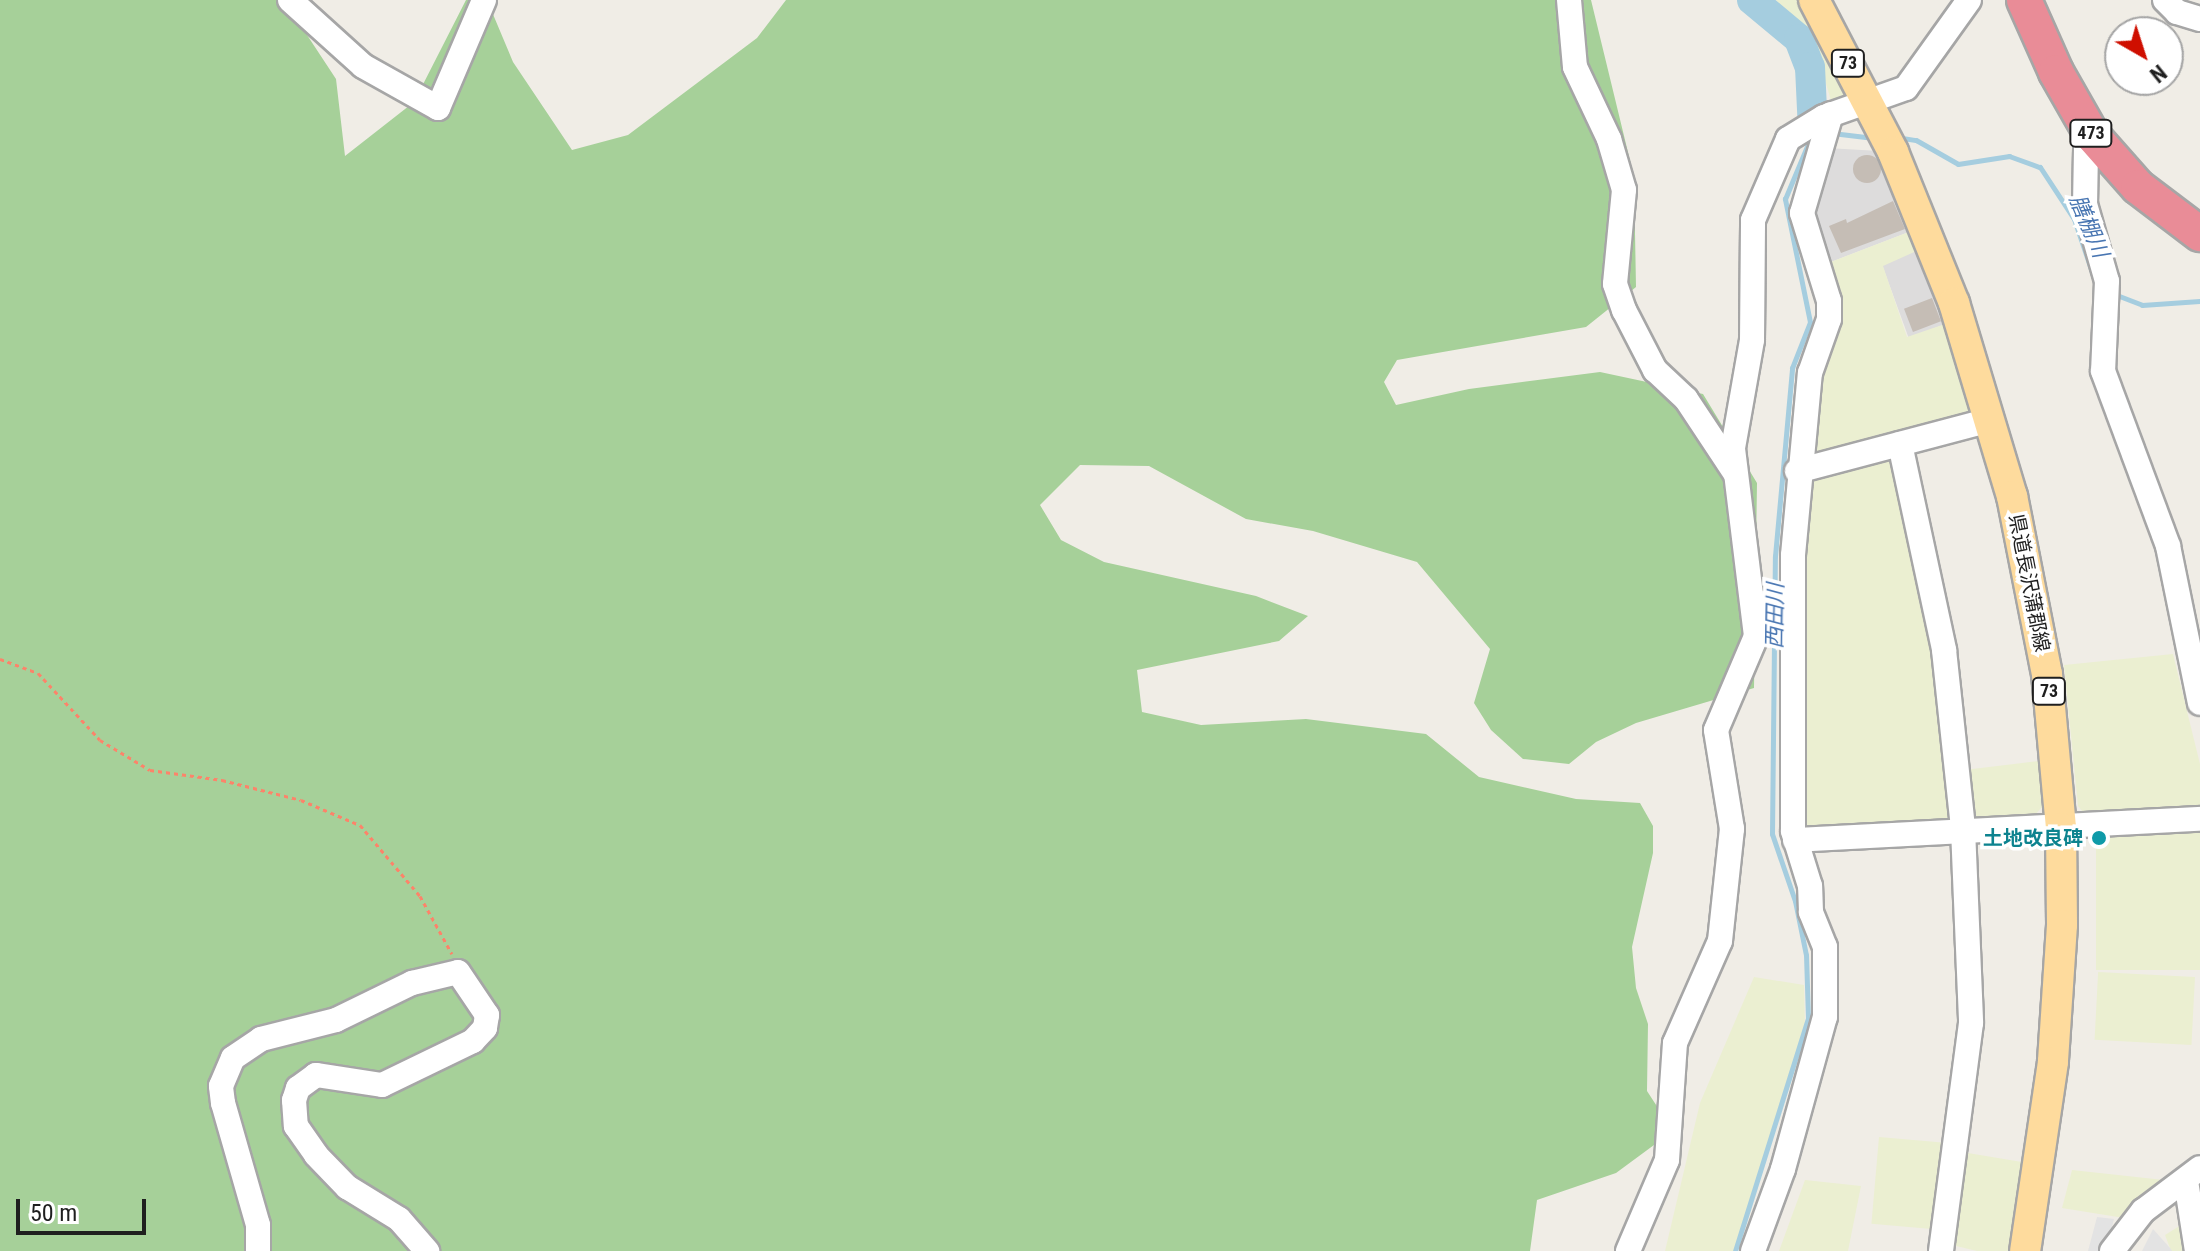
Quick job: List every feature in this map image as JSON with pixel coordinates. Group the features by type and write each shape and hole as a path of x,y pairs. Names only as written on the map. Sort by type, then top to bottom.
{"highway":[{"name":"473","path":"2028,1 2056,72 2092,135 2138,187 2200,234"}],"main road":[{"name":"県道長沢蒲郡線","path":"1814,0 1881,127 1950,291 2012,496 2047,674 2061,828 2062,925 2053,1062 2025,1251"}],"street":[{"path":"290,0 363,66 438,108 484,0"},
{"path":"1569,0 1575,67 1609,139 1624,190 1615,284 1624,310 1655,370 1686,399 1736,475"},
{"path":"1628,1251 1667,1160 1675,1043 1720,941 1732,829 1716,730 1751,657 1756,625 1736,475 1733,424 1752,340 1753,220 1781,151 1801,128 1827,124 1881,127 1906,88 1922,73 1969,0"},
{"path":"2165,0 2177,12 2200,19"},
{"path":"1753,1251 1783,1169 1825,1017 1825,947 1795,840 1797,471 1810,373 1829,319 1829,301 1802,213 1827,124"},
{"path":"2092,135 2086,149 2085,204 2105,291 2103,371 2168,546 2200,703"},
{"path":"1797,471 1990,420"},
{"path":"1900,444 1944,650 1963,829 1971,1023 1941,1251"},
{"path":"1795,840 2200,819"},
{"path":"258,1251 260,1237 223,1103 221,1086 233,1058 261,1039 336,1020 412,983 458,972 487,1015 485,1028 473,1041 382,1085 316,1075 298,1088 294,1100 296,1126 316,1155 347,1187 399,1219 427,1251"},
{"path":"2112,1251 2143,1211 2193,1175"},
{"path":"2193,1175 2197,1251"}],"path":[{"path":"0,659 38,673 100,740 150,770 222,780 301,800 360,825 420,896 458,972"}],"shaded area":[{"path":"1827,148 1879,151 1914,230 1823,265 1808,196"},
{"path":"1921,249 1948,323 1909,338 1882,263"},
{"path":"2097,1217 2114,1219 2106,1251 2088,1251"},
{"path":"2153,1229 2170,1248 2172,1251 2142,1251"}],"green space":[{"path":"0,0 284,0 336,79 345,156 414,102 466,0 487,0 513,62 572,150 628,135 757,38 786,0 1591,0 1634,177 1636,287 1586,327 1397,360 1384,382 1396,405 1469,389 1600,372 1703,394 1757,483 1754,688 1636,723 1596,742 1569,764 1523,759 1491,730 1474,703 1490,649 1417,562 1313,531 1246,519 1149,466 1080,465 1040,505 1061,540 1104,562 1256,596 1308,616 1279,641 1137,670 1142,712 1201,725 1306,719 1426,734 1479,777 1576,799 1640,803 1653,826 1653,853 1632,947 1636,988 1648,1024 1647,1091 1673,1131 1616,1173 1537,1200 1530,1251 0,1251"},
{"path":"1776,0 1800,0 1849,88 1843,104 1832,104 1815,46"},
{"path":"1914,230 1921,249 1883,266 1907,337 1948,323 1977,414 1808,464 1823,265"},
{"path":"1890,452 1924,573 1955,821 1802,833 1802,480"},
{"path":"2173,654 2200,764 2200,814 2086,816 2078,806 2064,665"},
{"path":"2039,761 2042,807 2033,817 1975,821 1967,815 1964,770"},
{"path":"2096,831 2200,831 2200,970 2096,970"},
{"path":"2098,972 2195,977 2191,1045 2095,1040"},
{"path":"1754,977 1804,985 1805,1027 1736,1251 1665,1251 1700,1103"},
{"path":"1879,1137 1951,1143 1943,1230 1871,1224"},
{"path":"1968,1153 2040,1165 2029,1251 1977,1251 1952,1245"},
{"path":"2072,1170 2173,1181 2124,1218 2062,1208"},
{"path":"1805,1180 1861,1186 1848,1251 1779,1251"},
{"path":"2181,1225 2192,1251 2171,1251 2165,1235"}],"building":[{"path":"1867,155 1877,159 1881,169 1877,179 1867,183 1857,179 1853,169 1857,159"},
{"path":"1893,201 1905,229 1841,253 1829,226 1846,219 1847,223"},
{"path":"1932,298 1941,321 1913,332 1904,309"}],"waterway":[{"name":"西田川","path":"1752,0 1799,39 1810,67 1813,131"},
{"name":"膳棚川","path":"1832,133 1874,138"},
{"name":"西田川","path":"1735,1251 1808,1018 1806,955 1795,901 1772,834 1775,556 1792,368 1810,322 1785,199 1812,134"},
{"name":"膳棚川","path":"1896,137 1916,140 1958,164 2009,156 2040,167 2074,219 2097,287"},
{"name":"膳棚川","path":"2114,294 2142,305 2200,301"}],"place":[{"name":"土地改良碑","path":"2099,838"}]}
